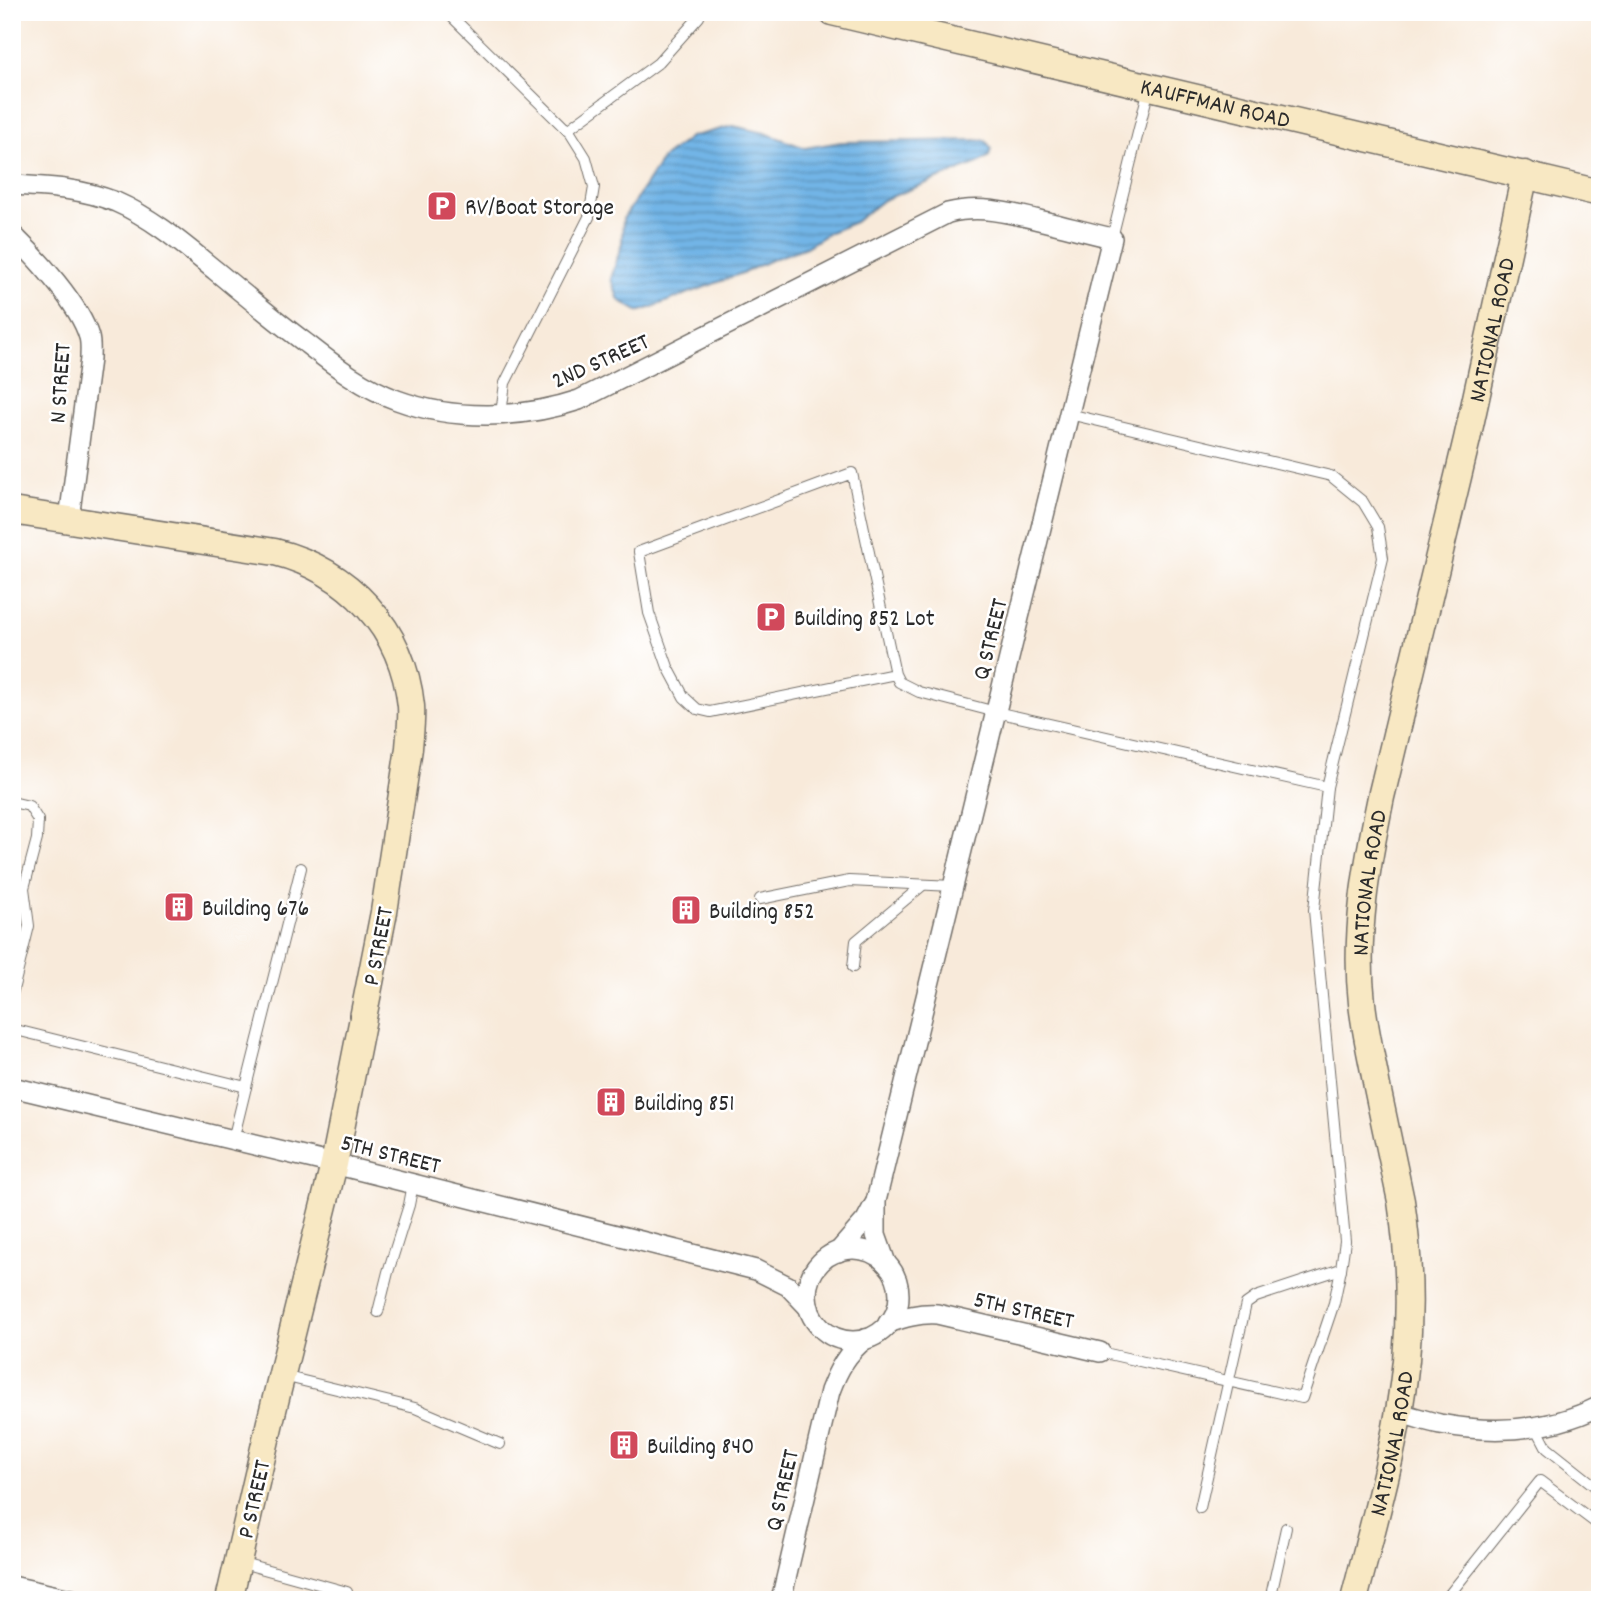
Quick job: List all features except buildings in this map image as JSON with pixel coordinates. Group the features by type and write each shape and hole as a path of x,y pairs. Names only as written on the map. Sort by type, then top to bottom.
{"main road":[{"name":"KAUFFMAN ROAD","path":"832,12 1600,192"},
{"name":"NATIONAL ROAD","path":"1354,1600 1398,1413 1409,1318 1405,1226 1362,1001 1362,908 1381,797 1467,439 1525,174"},
{"name":"P STREET","path":"12,511 275,552 307,562 335,578 359,597 381,622 404,671 411,707 409,748 384,912 334,1164 229,1600"}],"street":[{"name":"2ND STREET","path":"12,186 57,187 87,192 118,203 178,240 334,365 357,380 394,399 438,411 473,414 555,408 579,400 948,213 983,208 1112,238"},
{"name":"N STREET","path":"12,234 57,284 89,335 90,359 69,519"},
{"name":"Q STREET","path":"886,1263 876,1235 876,1201 1112,238"},
{"name":"5TH STREET","path":"12,1087 334,1164 756,1270 792,1271 819,1263"},
{"name":"Q STREET","path":"838,1252 866,1220 876,1201"},
{"path":"858,1249 877,1255 886,1263 898,1283 900,1295 899,1305 888,1323 865,1339 844,1340 824,1331 816,1321 806,1298 809,1278 819,1263 838,1252 858,1249"},
{"name":"5TH STREET","path":"756,1270 788,1286 809,1308"},
{"name":"5TH STREET","path":"898,1283 937,1314"},
{"name":"5TH STREET","path":"888,1323 911,1315 937,1314 1100,1352"},
{"name":"Q STREET","path":"787,1598 830,1391 830,1361 824,1331"},
{"name":"Q STREET","path":"830,1391 843,1363 865,1339"},
{"path":"1398,1413 1438,1424 1490,1429 1536,1427 1560,1422 1600,1406"},
{"path":"12,1586 75,1600"}],"lane":[{"path":"447,12 567,130 586,158 594,187 589,217 505,383 501,414"},
{"path":"567,130 658,63 699,17"},
{"name":"Q STREET","path":"1112,238 1149,87"},
{"path":"1069,414 1331,476 1363,502 1378,527 1383,558 1327,787 1314,910 1345,1241 1334,1303 1302,1398 1100,1352"},
{"path":"895,674 710,712 697,709 684,697 668,667 649,613 639,552 852,473 895,674 900,682 919,692 996,712 1327,787"},
{"path":"12,802 29,806 38,820 37,839 24,888 29,926 12,994"},
{"path":"233,1140 301,868"},
{"path":"760,899 849,881 953,886"},
{"path":"853,967 856,941 923,885"},
{"path":"12,1029 246,1087"},
{"path":"378,1312 413,1184"},
{"path":"1200,1508 1246,1304 1256,1297 1341,1269"},
{"path":"283,1376 415,1408 500,1444"},
{"path":"1536,1427 1547,1448 1600,1490"},
{"path":"1445,1600 1540,1481 1600,1526"},
{"path":"1270,1600 1286,1528"},
{"path":"238,1562 347,1592"}],"water":[{"path":"733,126 765,133 805,148 841,142 985,140 991,148 989,156 978,163 883,200 855,222 830,232 806,247 639,312 619,300 611,279 622,243 623,219 663,158 690,137"}],"place":[{"name":"RV/Boat Storage","path":"442,206"},
{"name":"Building 852 Lot","path":"771,617"},
{"name":"Building 676","path":"179,907"},
{"name":"Building 852","path":"686,910"},
{"name":"Building 851","path":"611,1102"},
{"name":"Building 840","path":"624,1445"}]}
